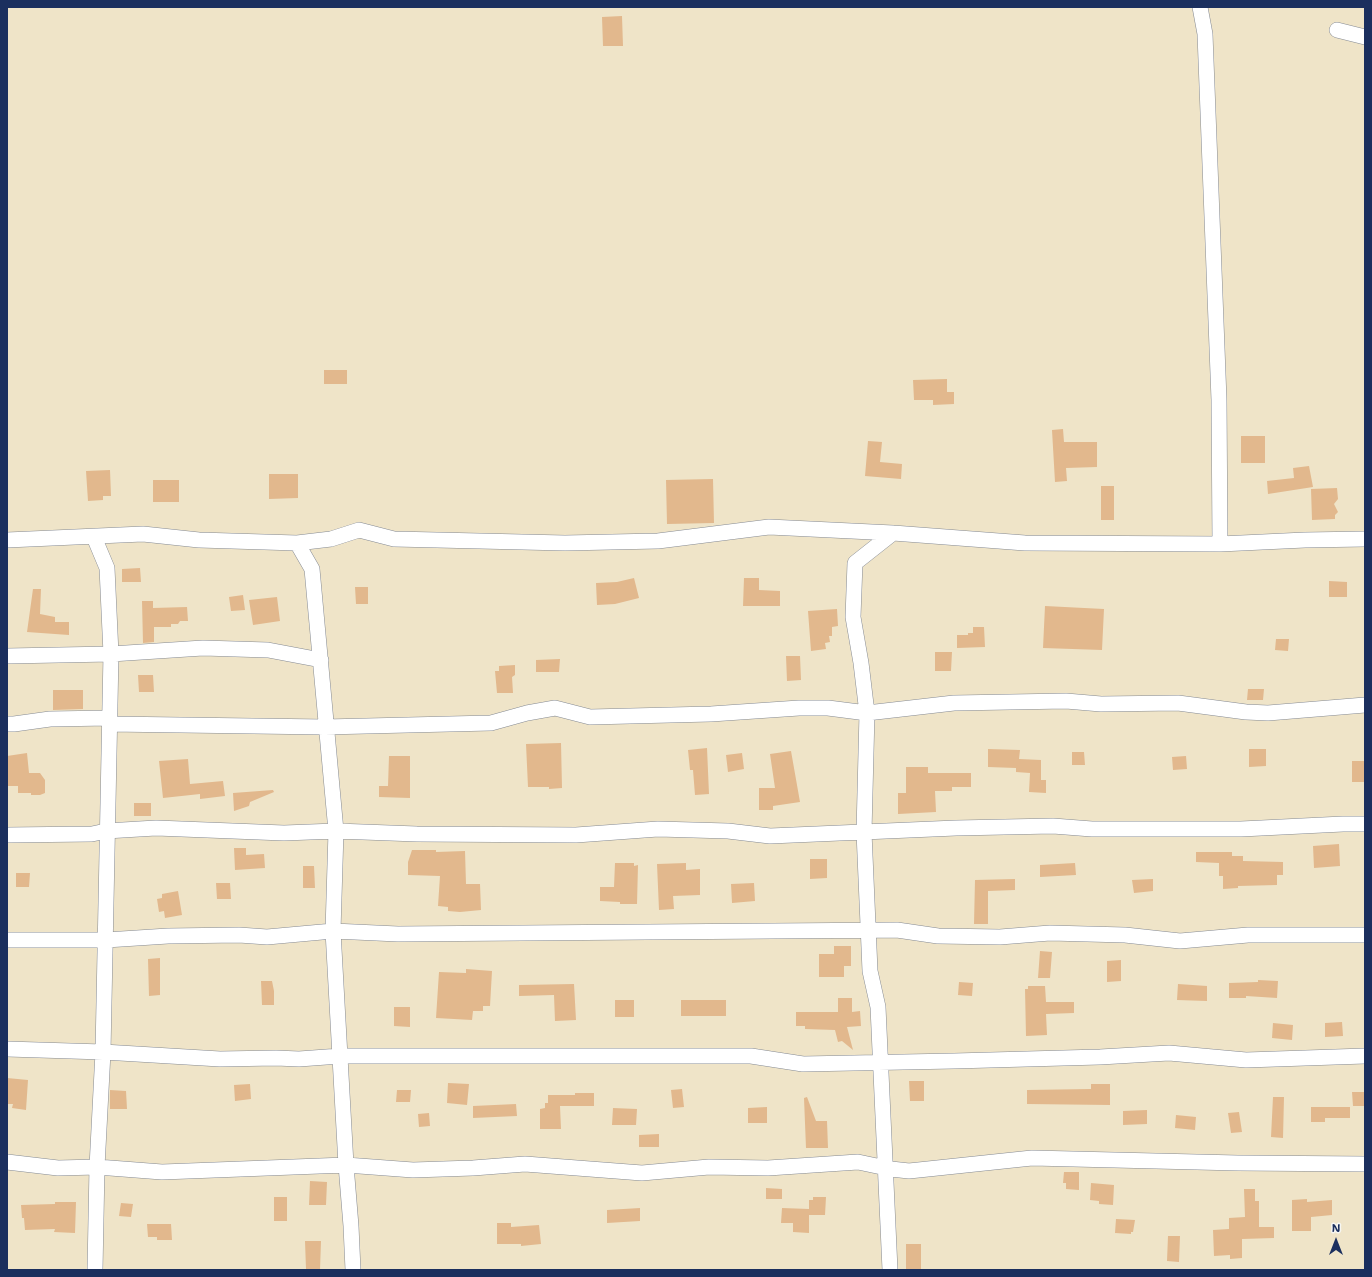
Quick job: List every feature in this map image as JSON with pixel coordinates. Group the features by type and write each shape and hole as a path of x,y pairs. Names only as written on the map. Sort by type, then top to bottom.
{"street":[{"path":"1200,7 1205,34 1219,400 1220,544"},
{"path":"1337,30 1365,37"},
{"path":"7,540 143,534 200,540 297,543 331,539 359,530 394,539 565,543 658,541 769,528 893,533 1025,543 1220,544 1365,539"},
{"path":"890,1270 878,1007 870,971 868,930 864,832 867,712 861,663 853,617 855,563 893,533"},
{"path":"94,537 107,568 111,654 106,832 106,940 103,1052 97,1167 95,1270"},
{"path":"297,543 312,569 321,660 325,727 336,830 333,931 346,1165 352,1226 353,1270"},
{"path":"7,656 111,654 203,648 268,650 321,660"},
{"path":"7,724 50,719 325,727 492,723 527,712 555,708 590,717 711,714 798,708 828,708 867,712 954,703 1066,701 1101,704 1178,703 1246,712 1268,713 1365,704"},
{"path":"7,836 92,834 156,828 284,833 336,830 418,834 576,835 658,829 728,832 770,836 956,828 1053,826 1092,829 1241,829 1365,824"},
{"path":"7,940 106,940 168,936 239,935 267,937 333,931 406,934 897,930 938,936 1000,937 1050,933 1125,935 1180,941 1248,935 1365,935"},
{"path":"7,1049 220,1058 299,1059 340,1056 751,1056 802,1064 1092,1057 1168,1053 1246,1060 1365,1056"},
{"path":"7,1162 58,1168 97,1167 162,1172 346,1165 413,1170 473,1168 524,1164 642,1173 709,1167 768,1168 858,1162 909,1171 1032,1158 1238,1163 1365,1164"}],"building":[{"path":"622,16 623,46 603,46 602,17"},
{"path":"324,370 347,370 347,384 324,384"},
{"path":"947,379 947,392 954,392 954,404 933,405 933,400 914,400 913,380"},
{"path":"1063,429 1064,442 1097,442 1097,467 1066,468 1067,481 1055,482 1052,430"},
{"path":"1241,436 1265,436 1265,463 1241,463"},
{"path":"868,441 882,442 880,462 902,464 901,479 865,476"},
{"path":"1309,466 1313,487 1268,494 1267,481 1294,478 1293,468"},
{"path":"110,470 111,496 103,496 103,500 88,501 86,471"},
{"path":"269,474 298,474 298,498 269,499"},
{"path":"713,479 714,523 667,524 666,480"},
{"path":"153,480 179,480 179,502 153,502"},
{"path":"1101,486 1114,486 1114,520 1101,520"},
{"path":"1337,488 1338,499 1334,504 1338,512 1335,515 1335,519 1312,520 1311,489"},
{"path":"140,568 141,582 122,582 122,569"},
{"path":"634,578 639,598 615,604 597,605 596,583 617,582"},
{"path":"744,578 759,578 759,590 780,591 780,606 743,606"},
{"path":"1329,581 1347,582 1347,597 1329,597"},
{"path":"355,587 368,587 368,604 356,604"},
{"path":"33,589 41,589 40,614 55,617 55,622 69,622 69,635 27,632"},
{"path":"243,595 245,610 231,611 229,597"},
{"path":"277,597 280,621 253,625 249,600"},
{"path":"142,601 153,601 153,608 187,607 188,621 180,621 178,624 171,624 171,627 154,627 154,642 143,643"},
{"path":"1045,606 1104,609 1102,650 1043,648"},
{"path":"837,609 838,626 832,627 832,636 829,636 830,642 825,643 826,649 811,651 808,611"},
{"path":"973,627 984,627 985,647 957,648 957,635 968,635 968,633 973,633"},
{"path":"1276,639 1289,639 1288,651 1275,650"},
{"path":"935,652 952,652 951,671 935,671"},
{"path":"786,656 800,656 801,680 787,681"},
{"path":"560,659 559,672 536,672 536,660"},
{"path":"515,665 515,675 512,677 513,693 497,693 495,671 499,671 499,666"},
{"path":"138,675 153,675 154,692 139,692"},
{"path":"1248,689 1264,689 1263,700 1247,700"},
{"path":"53,690 83,690 83,709 53,710"},
{"path":"561,743 562,788 549,789 549,787 528,787 526,744"},
{"path":"707,748 709,794 695,795 693,770 690,770 688,750"},
{"path":"988,749 1020,750 1019,759 1041,760 1041,780 1046,780 1046,793 1029,792 1030,773 1016,772 1016,768 988,767"},
{"path":"1249,749 1266,749 1266,766 1249,767"},
{"path":"791,751 800,802 773,806 773,810 759,810 759,788 775,788 770,754"},
{"path":"1072,752 1084,752 1085,765 1072,765"},
{"path":"27,753 29,773 40,773 45,780 45,793 40,795 18,793 18,786 7,786 7,756"},
{"path":"742,753 744,769 728,772 726,755"},
{"path":"389,756 410,756 410,798 379,797 379,786 388,786"},
{"path":"1186,756 1187,769 1173,770 1172,757"},
{"path":"188,759 190,784 223,781 225,796 200,799 200,794 163,798 159,761"},
{"path":"1352,761 1365,761 1365,782 1352,782"},
{"path":"906,767 928,767 928,773 971,773 971,787 952,787 952,791 935,791 936,812 898,814 898,793 906,793"},
{"path":"273,790 274,792 250,802 249,806 234,811 233,793"},
{"path":"134,803 151,803 151,816 134,816"},
{"path":"1339,844 1340,866 1314,868 1313,846"},
{"path":"234,848 246,848 246,855 264,854 265,868 235,870"},
{"path":"412,850 436,850 436,852 465,851 466,884 480,884 481,910 460,912 448,911 448,907 438,906 440,876 408,875 408,862"},
{"path":"1196,852 1232,852 1232,856 1243,856 1243,861 1283,862 1283,875 1277,875 1277,885 1238,886 1238,888 1223,889 1223,876 1219,876 1219,863 1196,862"},
{"path":"810,859 827,859 827,878 810,879"},
{"path":"615,863 634,863 634,866 638,865 637,904 620,904 620,902 600,901 600,887 614,887"},
{"path":"686,863 686,870 700,869 700,895 673,896 674,909 659,910 657,864"},
{"path":"1075,863 1076,875 1040,877 1040,865"},
{"path":"303,866 314,866 315,888 303,888"},
{"path":"16,873 30,873 29,887 16,887"},
{"path":"1015,879 1015,890 988,891 988,924 974,924 975,880"},
{"path":"1153,879 1153,891 1134,893 1132,880"},
{"path":"216,883 230,883 231,899 217,899"},
{"path":"754,883 755,901 732,903 731,884"},
{"path":"178,891 182,915 165,918 164,911 159,912 157,899 162,898 162,894"},
{"path":"834,946 851,946 851,966 844,966 844,977 819,977 819,954 834,954"},
{"path":"1040,951 1052,952 1050,978 1038,978"},
{"path":"160,958 160,995 149,996 148,959"},
{"path":"1121,960 1121,981 1107,982 1107,961"},
{"path":"466,969 492,971 490,1006 483,1006 483,1011 473,1011 472,1020 436,1018 439,972 466,973"},
{"path":"1258,980 1278,981 1277,998 1246,996 1246,998 1229,998 1229,983 1258,982"},
{"path":"261,981 272,981 274,1005 262,1005"},
{"path":"959,982 973,983 972,996 958,995"},
{"path":"574,984 576,1020 555,1021 554,995 519,996 519,985"},
{"path":"1178,984 1207,986 1207,1001 1177,1000"},
{"path":"1028,986 1045,986 1046,1002 1074,1002 1074,1013 1046,1014 1047,1035 1026,1036 1025,989 1028,989"},
{"path":"838,998 852,998 852,1012 860,1011 861,1026 847,1027 853,1050 842,1041 838,1042 835,1030 805,1029 805,1026 796,1026 796,1012 838,1012"},
{"path":"615,1000 634,1000 634,1017 615,1017"},
{"path":"681,1000 726,1000 726,1016 681,1016"},
{"path":"394,1007 410,1007 410,1027 394,1026"},
{"path":"1342,1022 1343,1036 1325,1037 1325,1023"},
{"path":"1273,1023 1293,1025 1292,1040 1272,1038"},
{"path":"7,1078 28,1080 26,1110 12,1108 13,1104 7,1104"},
{"path":"909,1081 924,1081 924,1101 910,1101"},
{"path":"448,1083 469,1084 467,1105 447,1103"},
{"path":"250,1084 251,1099 235,1101 234,1085"},
{"path":"1091,1084 1110,1084 1110,1105 1027,1104 1027,1090 1091,1089"},
{"path":"682,1089 684,1107 673,1108 671,1090"},
{"path":"110,1090 126,1091 127,1109 110,1109"},
{"path":"397,1090 411,1090 410,1102 396,1102"},
{"path":"1352,1092 1365,1092 1365,1106 1353,1106"},
{"path":"575,1093 594,1093 594,1106 560,1106 561,1129 540,1129 540,1109 545,1108 545,1103 548,1103 548,1095 575,1095"},
{"path":"807,1097 816,1121 827,1121 828,1148 806,1148 804,1098"},
{"path":"1273,1097 1284,1097 1283,1138 1271,1137"},
{"path":"516,1104 517,1116 473,1118 473,1106"},
{"path":"767,1107 767,1123 748,1123 748,1108"},
{"path":"1311,1107 1350,1107 1350,1118 1325,1118 1325,1122 1311,1122"},
{"path":"613,1108 637,1109 636,1125 612,1125"},
{"path":"1147,1110 1147,1124 1123,1125 1123,1111"},
{"path":"1239,1112 1242,1132 1231,1133 1228,1113"},
{"path":"429,1113 430,1126 419,1127 418,1114"},
{"path":"1176,1115 1196,1117 1195,1130 1175,1128"},
{"path":"659,1134 659,1147 639,1147 639,1135"},
{"path":"1064,1172 1079,1172 1079,1190 1066,1189 1066,1183 1063,1183"},
{"path":"310,1181 327,1182 326,1205 309,1205"},
{"path":"1091,1183 1114,1185 1113,1205 1099,1204 1099,1201 1090,1200"},
{"path":"766,1188 782,1189 782,1199 766,1199"},
{"path":"1244,1189 1255,1189 1255,1201 1259,1201 1259,1227 1274,1227 1274,1238 1242,1239 1242,1258 1230,1259 1230,1255 1214,1256 1213,1230 1229,1229 1229,1218 1245,1217"},
{"path":"274,1197 287,1197 287,1221 274,1221"},
{"path":"813,1197 826,1197 825,1215 809,1215 809,1233 793,1232 793,1223 781,1223 782,1208 809,1209 809,1200 813,1200"},
{"path":"1307,1199 1307,1202 1332,1200 1332,1215 1311,1217 1311,1231 1292,1231 1292,1200"},
{"path":"55,1202 76,1202 75,1233 54,1232 55,1229 25,1230 21,1205 55,1204"},
{"path":"121,1203 133,1204 131,1217 119,1216"},
{"path":"640,1208 640,1221 607,1223 607,1210"},
{"path":"1116,1219 1135,1220 1133,1232 1131,1232 1131,1234 1115,1233"},
{"path":"497,1223 511,1223 511,1227 539,1225 541,1244 521,1246 521,1244 497,1244"},
{"path":"147,1224 171,1224 172,1240 157,1240 157,1237 148,1237"},
{"path":"1168,1236 1180,1236 1179,1262 1167,1261"},
{"path":"305,1241 321,1241 320,1270 306,1269"},
{"path":"906,1244 921,1244 921,1270 906,1270"}]}
